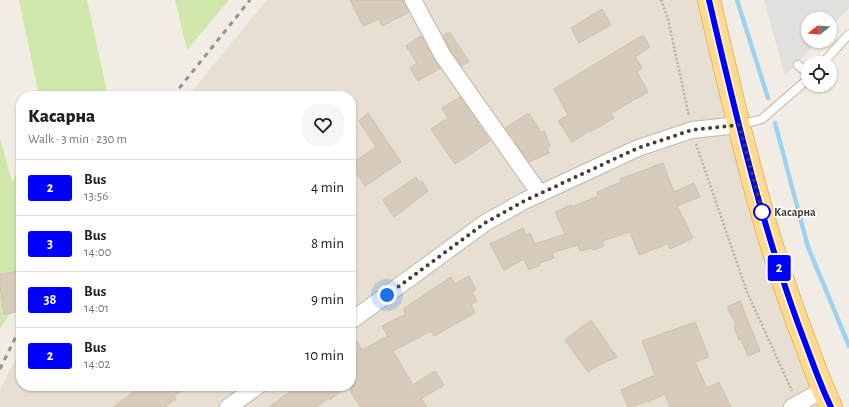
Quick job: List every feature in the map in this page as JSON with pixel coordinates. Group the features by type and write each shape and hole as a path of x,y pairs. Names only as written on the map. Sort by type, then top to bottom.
{"main road":[{"path":"710,0 756,191 790,303 827,399"}],"street":[{"path":"413,0 443,56 540,194"},
{"path":"356,317 485,223 524,201 638,148 692,130 739,125"},
{"path":"228,407 251,391"},
{"path":"795,405 827,399"}],"lane":[{"path":"829,56 849,34"},
{"path":"798,65 801,68"},
{"path":"739,125 762,119 801,85"}],"path":[{"path":"661,0 668,19 692,130 747,292 795,405"}],"shaded area":[{"path":"267,0 703,0 825,407 0,407 0,389 16,358 16,391 356,391 356,91 192,91"},
{"path":"764,0 849,0 849,8 837,21 837,12 801,12 801,48 811,48 804,56 801,56 801,59 785,76"}],"green space":[{"path":"19,0 87,0 107,91 38,91"},
{"path":"175,0 229,0 187,50"},
{"path":"0,138 12,182 16,175 16,305 0,329"}],"building":[{"path":"350,0 404,0 409,12 382,26 379,19 363,26"},
{"path":"602,9 611,25 579,43 571,28"},
{"path":"449,32 469,61 462,66 451,51 443,36"},
{"path":"643,35 650,47 635,57 642,68 637,72 648,92 611,113 614,118 572,142 558,121 568,115 554,89"},
{"path":"421,36 440,68 418,81 410,68 417,63 406,46"},
{"path":"460,97 490,141 455,164 431,129 448,118 442,108"},
{"path":"368,113 401,162 365,186 356,172 356,161 376,147 359,121"},
{"path":"529,113 541,132 544,131 550,146 547,147 549,153 529,162 514,138 505,128"},
{"path":"663,163 674,192 694,183 700,197 677,206 693,238 670,249 667,244 639,255 630,232 602,241 604,246 593,250 592,248 580,251 578,245 552,253 554,258 539,263 540,265 529,270 524,259 504,270 490,244 523,228 526,235 530,233 535,244 565,234 555,212 571,205 572,207 598,196 597,192 621,182 620,179"},
{"path":"416,177 420,183 422,181 428,191 394,217 383,200"},
{"path":"16,272 16,312 4,314 0,274"},
{"path":"469,276 476,290 472,292 477,301 471,305 475,313 434,336 431,331 393,351 413,385 435,371 444,385 421,399 427,407 360,407 351,392 356,391 356,340 362,350 388,336 382,326 406,314 403,309 451,277 455,284"},
{"path":"740,301 760,351 748,356 741,339 739,340 734,326 736,325 727,307"},
{"path":"591,320 617,357 595,367 588,372 565,340"},
{"path":"695,322 709,357 695,362 707,388 719,382 731,407 670,407 665,394 648,402 647,401 632,407 628,407 621,390 655,375 642,341"},
{"path":"135,391 180,391 174,396 176,399 165,407 113,407"},
{"path":"291,391 342,391 330,400 329,398 316,407 269,407"}],"waterway":[{"path":"737,0 768,98"},
{"path":"775,123 808,247 849,346"}],"railway":[{"path":"177,91 250,0"},
{"path":"0,369 16,336"}],"bus line":[{"name":"2","path":"709,0 743,141 764,218 790,303 823,390 831,407"}],"place":[{"name":"Касарна","path":"762,212"}],"route":[{"path":"387,295 485,223 524,201 638,148 692,130 739,125 764,218 762,212"}]}
